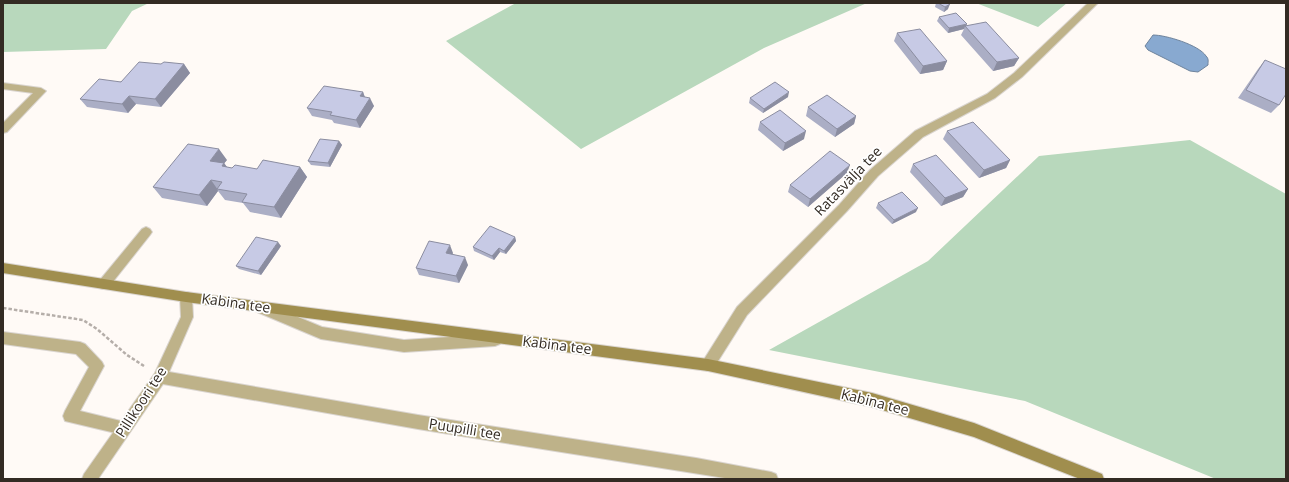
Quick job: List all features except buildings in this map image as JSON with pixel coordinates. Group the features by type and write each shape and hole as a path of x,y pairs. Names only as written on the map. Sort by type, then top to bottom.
{"street":[{"name":"Ratasvälja tee","path":"708,365 742,311 843,208 874,173 919,134 991,96 1018,75 1093,3"},
{"path":"3,86 41,91 3,130"},
{"path":"104,284 146,232"},
{"name":"Kabina tee","path":"3,268 186,297 708,365 872,400 974,430 1069,466 1097,479"},
{"name":"Pillikoori tee","path":"89,479 160,377 187,317 186,297"},
{"path":"257,306 321,333 404,346 507,339"},
{"path":"3,338 80,348 97,366 70,416 124,428"},
{"name":"Puupilli tee","path":"160,377 418,422 696,465 771,479"}],"green space":[{"path":"3,3 149,3 132,11 106,49 3,52"},
{"path":"516,3 867,3 764,48 581,149 446,41"},
{"path":"976,3 1067,3 1038,27"},
{"path":"1190,140 1286,194 1286,479 1216,479 1025,401 769,350 928,261 1039,156"}],"water":[{"path":"1153,35 1174,39 1197,48 1207,57 1208,65 1198,72 1190,71 1148,50 1145,46"}]}
